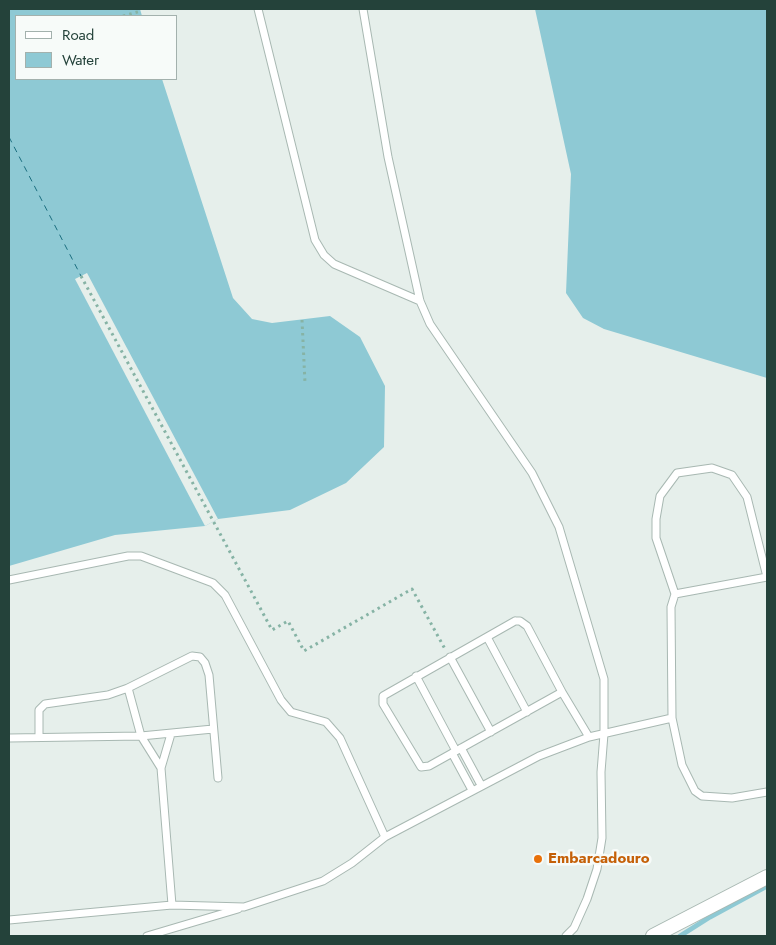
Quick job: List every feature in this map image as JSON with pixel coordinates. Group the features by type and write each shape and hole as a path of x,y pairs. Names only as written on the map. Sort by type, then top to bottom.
{"street":[{"path":"653,936 767,877"}],"lane":[{"path":"258,9 315,240 324,256 334,264 420,301"},
{"path":"364,9 388,157 420,301 430,324 532,473 559,527 604,679 604,734 600,772 602,838 597,869 574,928 566,936"},
{"path":"675,594 767,577 747,497 732,475 712,468 677,473 660,496 656,519 656,538 675,594 671,606 672,718 682,765 695,791 702,796 732,798 767,792"},
{"path":"9,580 141,556 213,583 225,595 281,700 291,712 326,722 340,738 385,837"},
{"path":"562,692 425,768 417,765 383,704 385,693 516,621 524,622 589,738"},
{"path":"486,637 527,712"},
{"path":"39,737 38,710 44,704 108,695 128,688 192,656 200,657 205,663 209,675 218,778"},
{"path":"450,657 490,732"},
{"path":"416,676 457,751 481,785"},
{"path":"128,688 141,736 161,768"},
{"path":"147,936 323,881 352,863 385,837 539,756 589,738 672,718"},
{"path":"9,738 141,736 213,729"},
{"path":"171,734 161,768 172,905"},
{"path":"457,751 472,790"},
{"path":"9,920 172,905 244,907"}],"path":[{"path":"127,15 141,11"},
{"path":"81,276 272,630 288,621 304,651 412,589 450,657"},
{"path":"302,320 305,383"}],"water":[{"path":"9,9 140,9 142,15 15,15 15,80 162,80 233,298 252,319 272,323 330,316 360,337 385,386 384,447 346,483 290,510 218,519 205,526 115,535 9,566"},
{"path":"535,9 767,9 767,378 604,329 583,318 566,293 571,174"}],"pier":[{"path":"87,273 218,519 205,526 75,279"}],"waterway":[{"path":"680,936 710,917 767,886"}],"ferry route":[{"path":"9,137 81,276"}],"place":[{"name":"Embarcadouro","path":"538,859"}]}
